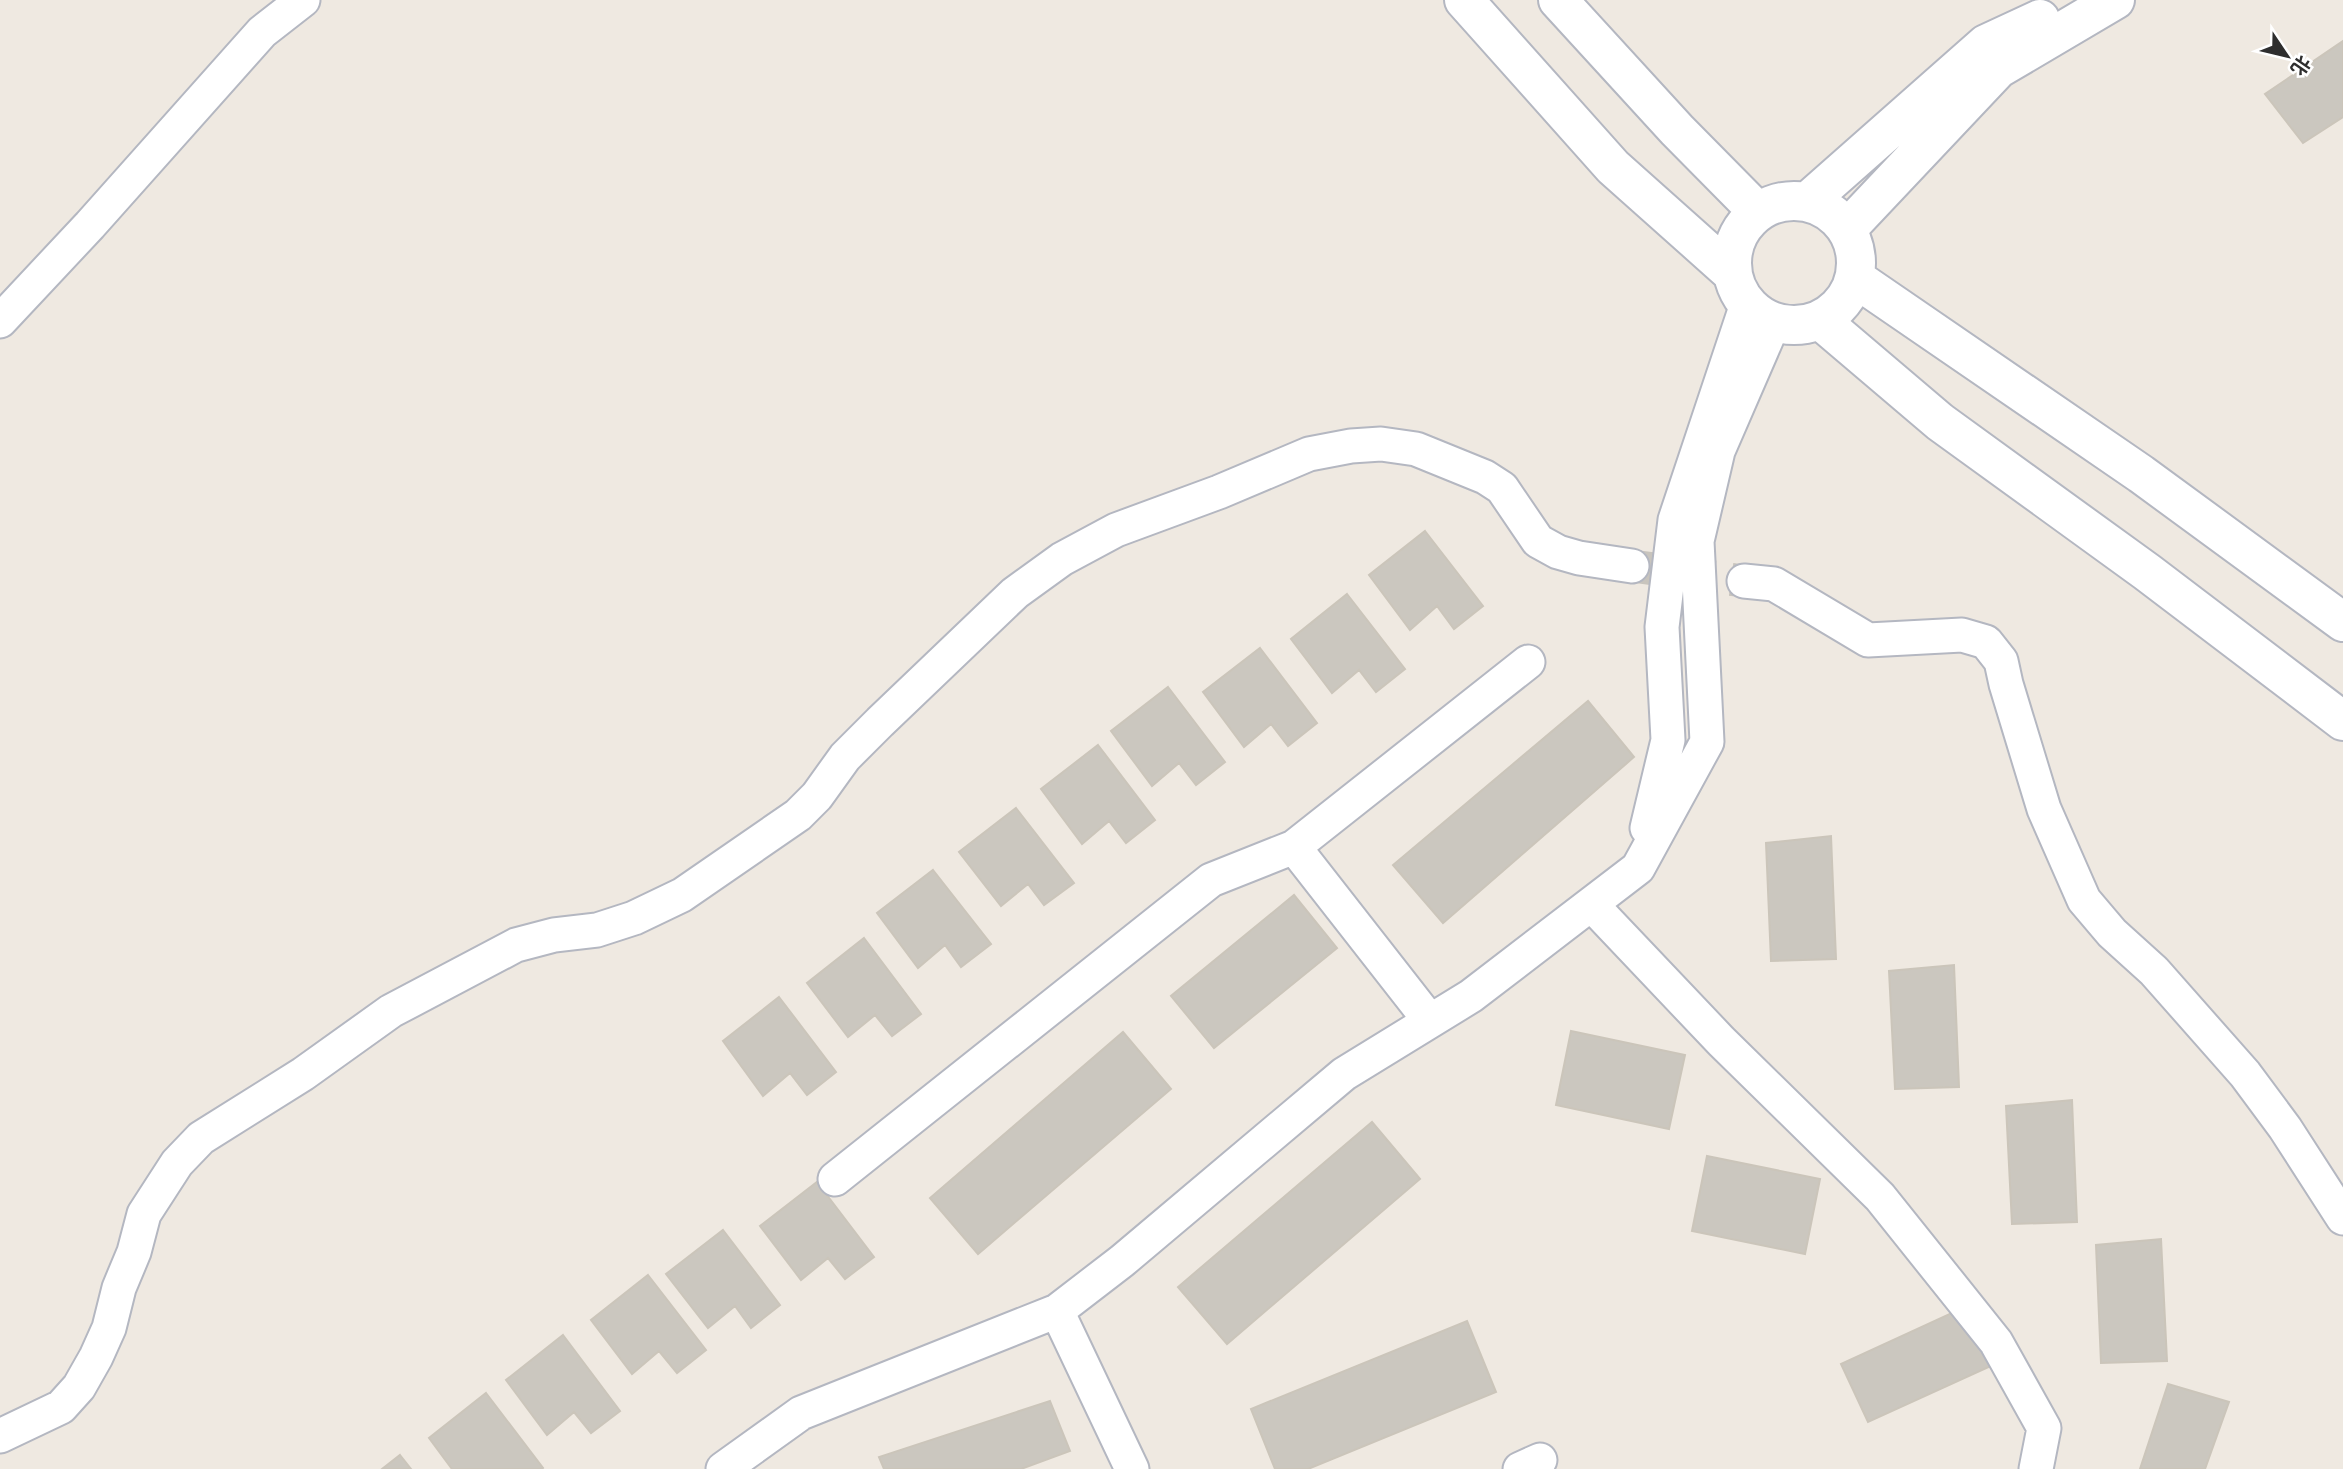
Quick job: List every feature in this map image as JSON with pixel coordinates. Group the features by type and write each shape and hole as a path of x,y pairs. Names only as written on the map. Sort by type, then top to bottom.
{"street":[{"path":"0,321 90,225 262,32 303,0"},
{"path":"723,1469 801,1413 1057,1311 1122,1261 1344,1074 1471,996 1638,868 1668,740 1662,627 1675,520 1751,300 1732,256 1737,239 1746,224 1758,212 1782,202 1807,202 1830,211 1847,229 1856,253 1855,278 1848,295 1835,310 1820,320 1790,325 1751,300 1613,167 1464,0"},
{"path":"1558,0 1677,130 1758,212"},
{"path":"1807,202 1986,44 2083,0"},
{"path":"1847,229 1998,69 2115,0"},
{"path":"1855,278 2141,474 2343,622"},
{"path":"1820,320 1940,422 2147,572 2343,721"},
{"path":"0,1436 61,1408 79,1387 109,1328 119,1288 134,1252 144,1214 177,1163 201,1138 303,1074 391,1011 516,945 554,934 597,929 634,918 682,895 799,815 817,796 845,757 1015,593 1062,559 1116,530 1219,492 1309,454 1350,446 1381,444 1416,449 1450,461 1494,482 1503,488 1514,502 1538,541 1558,552 1578,558 1632,565"},
{"path":"1744,581 1774,584 1868,640 1962,635 1986,642 2001,661 2044,810 2084,900 2112,933 2154,971 2245,1073 2285,1128 2343,1217"},
{"path":"835,1179 1211,880 1294,847 1528,662"},
{"path":"1294,847 1430,1021"},
{"path":"1591,904 1721,1041 1880,1197 1996,1342 2044,1428 2036,1469"},
{"path":"1057,1311 1132,1469"}],"building":[{"path":"2343,41 2343,117 2303,143 2265,94"},
{"path":"1425,531 1483,606 1454,629 1437,606 1410,630 1369,575"},
{"path":"1347,594 1405,669 1376,692 1359,670 1332,693 1291,639"},
{"path":"1260,648 1317,723 1288,746 1271,724 1244,747 1203,692"},
{"path":"1168,687 1225,762 1196,785 1179,763 1152,786 1111,731"},
{"path":"1588,701 1634,757 1443,923 1393,865"},
{"path":"1098,745 1155,820 1126,843 1109,821 1082,844 1041,789"},
{"path":"1016,808 1074,883 1044,905 1028,884 1001,906 959,852"},
{"path":"1831,836 1836,959 1771,961 1766,843"},
{"path":"933,870 991,944 961,967 945,945 918,968 877,913"},
{"path":"1294,895 1337,948 1214,1048 1171,996"},
{"path":"864,938 921,1014 892,1036 875,1015 848,1037 807,983"},
{"path":"1954,965 1959,1087 1895,1089 1889,971"},
{"path":"779,997 836,1072 807,1095 790,1073 763,1096 723,1041"},
{"path":"1571,1031 1685,1055 1669,1129 1556,1105"},
{"path":"1123,1032 1171,1089 978,1254 930,1198"},
{"path":"2072,1100 2077,1222 2012,1224 2006,1106"},
{"path":"1372,1122 1420,1179 1227,1344 1178,1287"},
{"path":"1707,1156 1820,1179 1805,1254 1692,1231"},
{"path":"817,1182 874,1257 845,1279 828,1258 801,1280 760,1226"},
{"path":"723,1230 780,1305 751,1328 735,1306 708,1328 666,1274"},
{"path":"2161,1239 2167,1361 2101,1363 2096,1245"},
{"path":"648,1275 706,1350 677,1373 659,1351 632,1374 591,1320"},
{"path":"1967,1306 1993,1365 1868,1422 1841,1364"},
{"path":"1467,1321 1496,1392 1308,1469 1275,1469 1251,1409"},
{"path":"563,1335 620,1411 591,1433 574,1412 547,1435 506,1380"},
{"path":"2168,1384 2229,1402 2205,1469 2140,1469"},
{"path":"486,1393 542,1469 452,1469 429,1438"},
{"path":"1050,1401 1070,1451 1021,1469 884,1469 879,1457"},
{"path":"400,1455 411,1469 382,1469"}],"tunnel":[{"path":"1632,566 1744,581"}]}
